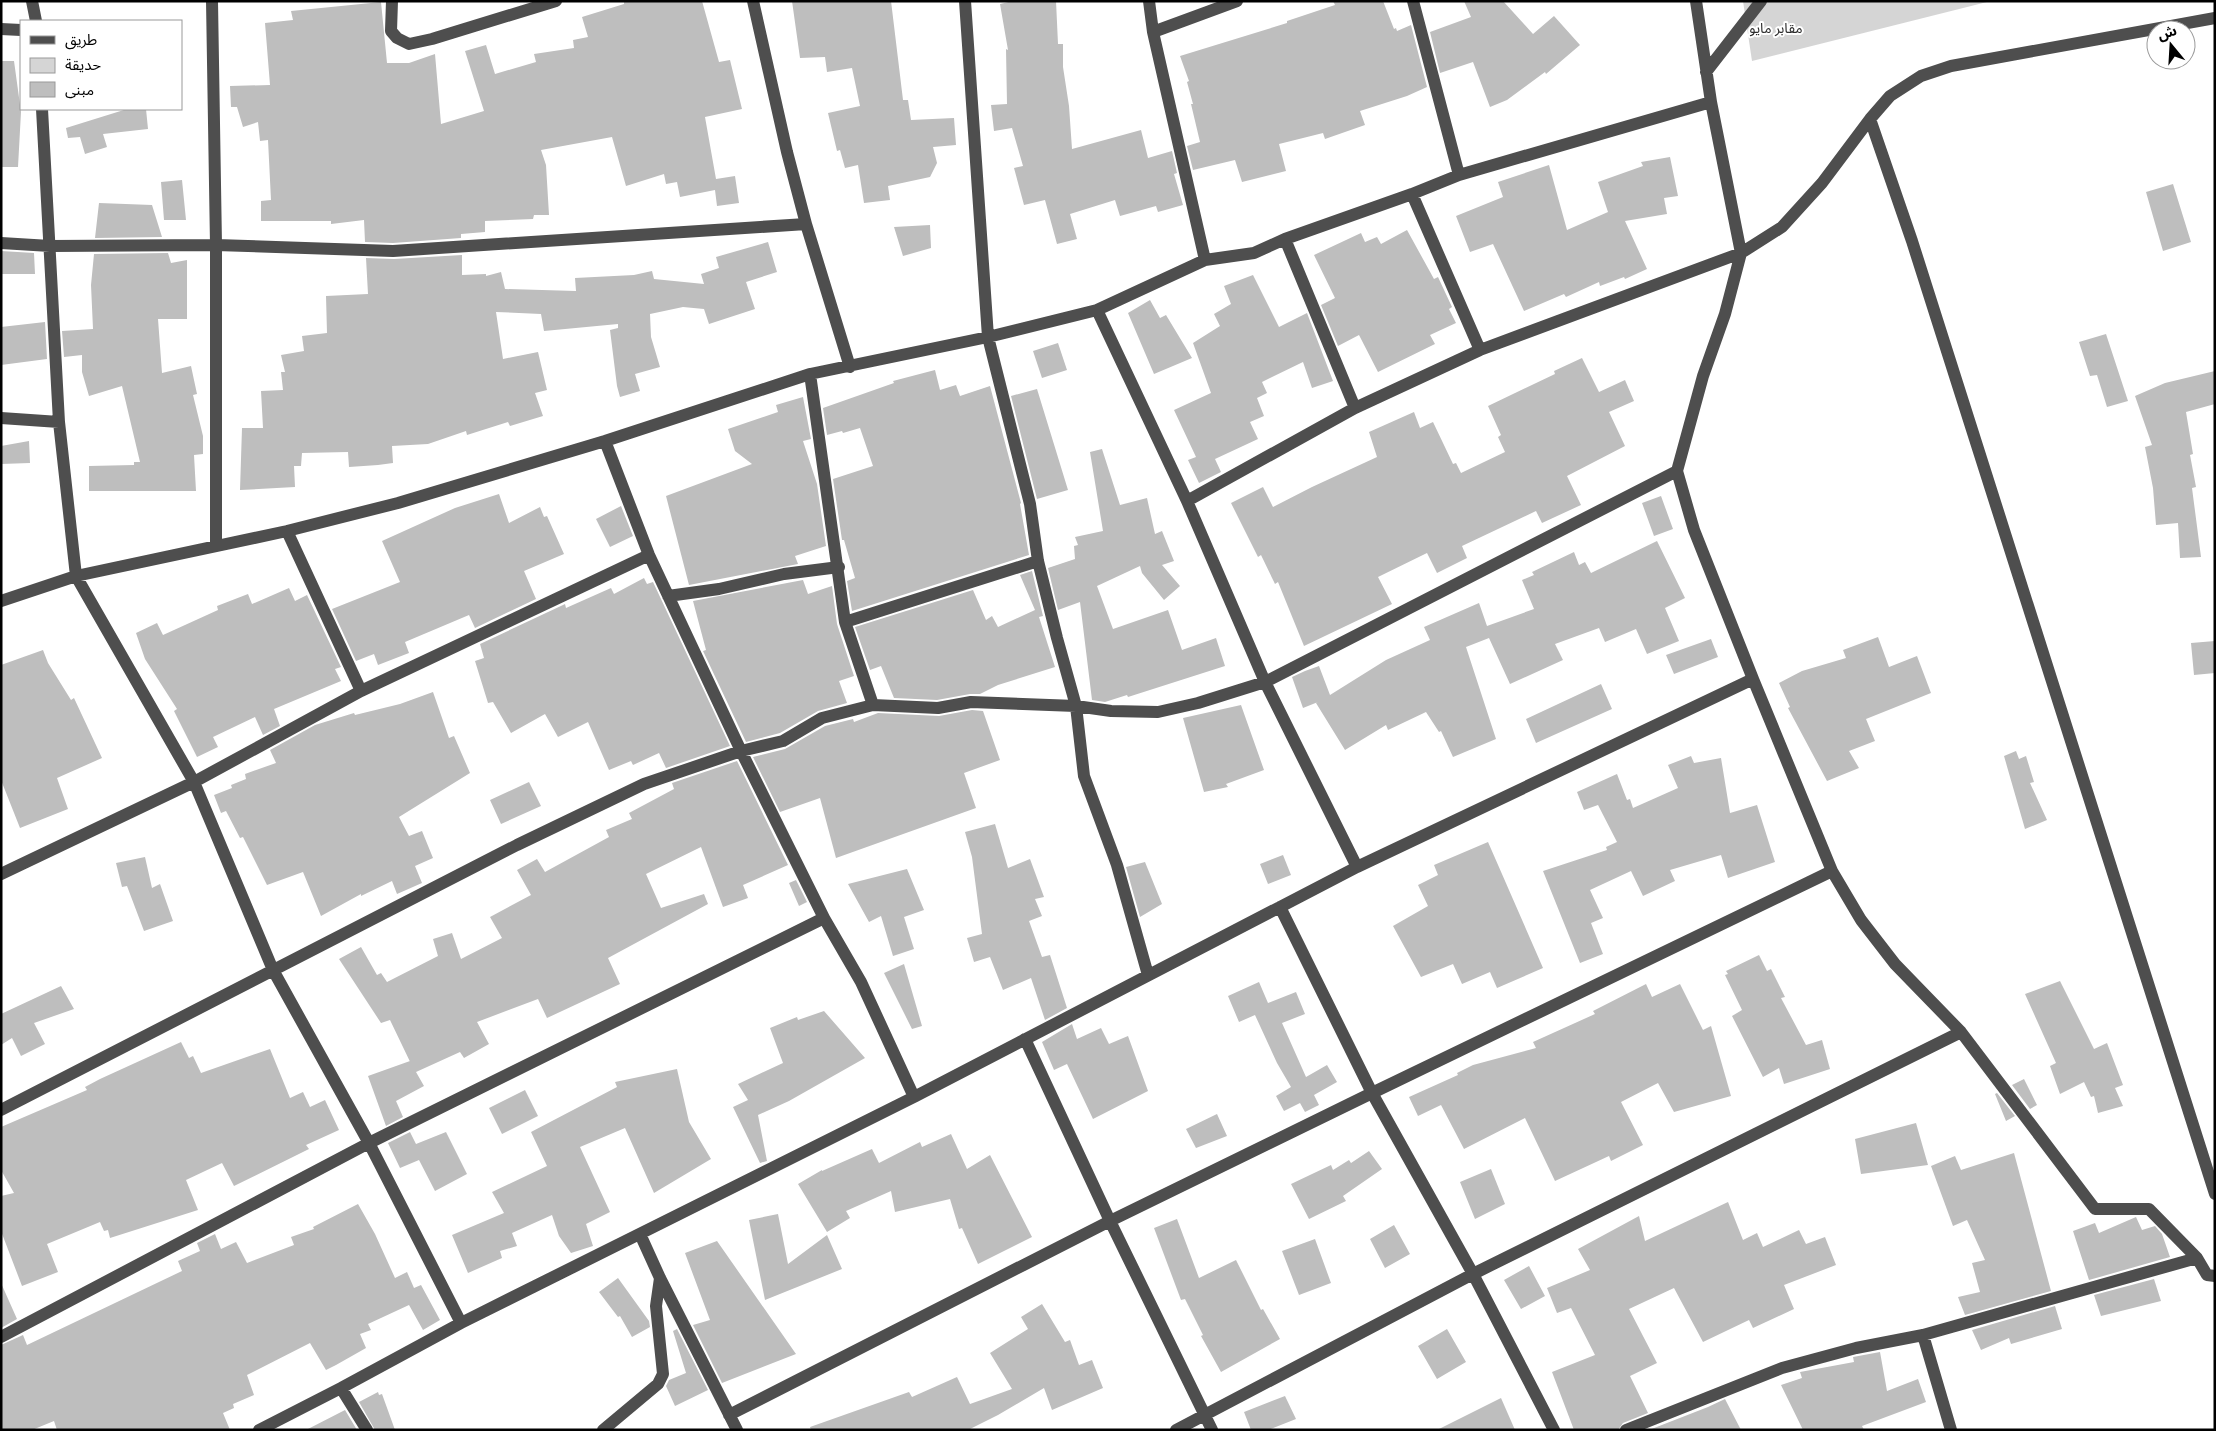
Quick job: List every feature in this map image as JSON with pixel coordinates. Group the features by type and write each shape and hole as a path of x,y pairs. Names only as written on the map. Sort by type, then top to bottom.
{"street":[{"path":"32,1 36,20"},
{"path":"212,1 216,246 216,546"},
{"path":"392,1 391,31 397,38 409,44 432,39 556,1"},
{"path":"753,1 787,152 806,224 850,367"},
{"path":"965,1 988,338 1030,504 1038,561 1076,706 1084,776 1117,865 1148,975"},
{"path":"1148,1 1153,32 1205,260"},
{"path":"1153,32 1237,1"},
{"path":"1413,1 1459,175"},
{"path":"1696,1 1706,72 1741,253 1725,314 1703,376 1677,471 1694,530 1753,679 1832,871 1860,920 1895,964 1961,1032 2095,1209 2148,1209 2197,1258 2207,1275 2215,1276"},
{"path":"1706,72 1761,1"},
{"path":"1187,501 1354,408 1480,350 1741,253 1782,227 1822,183 1870,119 1890,96 1921,76 1951,66 2215,18"},
{"path":"1,29 20,30"},
{"path":"1,601 76,576 287,532 398,503 605,441 810,374 988,338 1097,310 1205,260 1254,253 1285,239 1412,194 1459,175 1712,102"},
{"path":"42,110 59,422 76,576 194,782 273,970 369,1143 461,1324"},
{"path":"1870,119 1912,241 2215,1194"},
{"path":"1412,194 1480,350"},
{"path":"1,242 50,246 216,246 394,251 806,224"},
{"path":"1285,239 1354,408"},
{"path":"1097,310 1187,501 1264,682 1357,867"},
{"path":"810,374 845,622 873,705"},
{"path":"1,418 59,422"},
{"path":"605,441 649,555 741,751 824,918 861,982 914,1097"},
{"path":"1,1110 517,844 644,784 741,751 783,740 822,718 873,705 938,708 971,702 1076,706 1111,711 1158,712 1198,703 1264,682 1677,471"},
{"path":"287,532 361,691"},
{"path":"1,874 194,782 361,691 649,555"},
{"path":"845,622 1038,561"},
{"path":"668,596 719,590 784,574 838,567"},
{"path":"259,1430 461,1324 914,1097 1357,867 1753,679"},
{"path":"729,1415 1110,1222 1832,871"},
{"path":"1280,907 1372,1093 1473,1274 1554,1430"},
{"path":"1,1337 369,1143 824,918"},
{"path":"1176,1430 1473,1274 1961,1032"},
{"path":"1026,1039 1110,1222 1212,1430"},
{"path":"640,1234 660,1278 737,1430"},
{"path":"1626,1430 1782,1368 1856,1348 1923,1335 2197,1258"},
{"path":"603,1430 658,1384 662,1374 656,1306 660,1278"},
{"path":"1923,1335 1951,1430"},
{"path":"341,1388 367,1430"}],"green space":[{"name":"مقابر مايو","path":"1743,1 1991,1 1752,61"}],"building":[{"path":"624,1 702,1 719,62 730,60 742,109 705,117 716,179 735,176 739,203 717,206 715,190 680,197 677,182 666,184 664,174 626,186 612,137 541,150 546,165 549,215 534,215 533,219 485,221 485,232 461,234 461,238 393,243 365,242 364,220 331,224 331,221 261,221 261,201 271,200 268,140 260,141 258,122 243,127 237,107 231,107 230,86 270,85 265,23 293,20 291,11 381,2 387,63 409,63 435,54 441,124 484,111 465,51 486,45 495,74 536,62 534,54 574,48 573,40 588,37 582,17 624,4"},
{"path":"792,1 891,1 903,100 908,100 911,120 954,118 956,145 933,147 937,163 930,177 888,186 890,200 864,203 858,165 845,168 840,150 837,151 828,113 860,106 852,68 827,72 825,57 800,58"},
{"path":"1013,1 1056,1 1058,44 1063,44 1063,67 1069,106 1072,149 1141,130 1148,158 1172,151 1177,173 1174,174 1183,205 1158,212 1156,206 1120,216 1115,200 1070,214 1077,239 1057,244 1045,200 1024,205 1014,168 1023,166 1012,128 994,131 991,105 1007,104 1006,49 1008,50 1000,4"},
{"path":"1333,1 1383,1 1394,29 1396,28 1397,31 1411,25 1427,87 1407,96 1360,111 1365,125 1325,139 1323,133 1279,144 1286,171 1242,182 1235,160 1193,170 1187,146 1200,142 1187,82 1189,81 1180,56 1287,23 1287,21 1335,5"},
{"path":"1464,1 1503,1 1533,34 1554,16 1580,45 1546,74 1545,72 1507,100 1490,107 1473,62 1440,73 1430,32 1471,17"},
{"path":"1,61 14,61 21,112 18,167 1,167"},
{"path":"124,110 146,110 148,129 103,134 107,147 85,154 80,137 68,138 66,128"},
{"path":"1670,157 1678,196 1664,198 1667,214 1625,221 1647,269 1625,279 1624,277 1600,286 1599,282 1566,297 1564,294 1524,311 1493,244 1470,252 1456,216 1503,197 1498,182 1549,165 1567,230 1608,212 1598,182 1643,166 1641,162"},
{"path":"182,180 186,220 164,220 161,182"},
{"path":"2173,184 2191,242 2163,251 2146,192"},
{"path":"99,203 152,205 162,237 95,238"},
{"path":"930,225 931,248 903,256 894,227"},
{"path":"1407,230 1434,279 1438,277 1452,307 1449,309 1456,323 1430,335 1435,344 1378,372 1359,335 1338,346 1321,305 1335,298 1314,255 1361,233 1365,242 1377,237 1381,244"},
{"path":"768,242 777,272 746,282 755,309 709,324 704,309 683,307 650,314 651,337 660,367 635,374 640,391 620,397 610,330 618,328 618,324 544,331 541,314 496,312 503,359 538,352 547,390 535,393 543,416 510,426 508,422 467,435 466,431 428,444 392,446 393,463 349,467 348,452 302,453 301,466 294,466 295,487 240,490 242,428 263,428 261,391 283,390 281,372 285,372 281,355 304,351 302,336 327,333 326,296 368,294 366,258 394,259 462,255 462,275 486,274 486,276 501,272 505,289 576,291 575,278 634,275 652,271 654,279 704,284 701,274 719,268 716,257"},
{"path":"1,251 34,253 35,274 1,274"},
{"path":"168,253 171,263 187,260 187,319 158,319 162,373 191,366 197,394 193,395 203,436 203,454 194,455 196,491 89,491 89,466 134,465 134,462 140,462 122,386 89,396 82,372 82,355 64,357 62,331 93,329 91,285 94,254"},
{"path":"1253,275 1279,327 1307,313 1333,381 1312,388 1303,362 1262,382 1267,393 1257,398 1264,416 1250,422 1258,439 1215,459 1221,472 1199,483 1188,460 1196,457 1174,410 1211,393 1193,343 1220,326 1214,314 1231,304 1224,286"},
{"path":"1150,300 1160,318 1166,315 1192,358 1154,374 1128,313"},
{"path":"45,322 47,359 1,365 1,327"},
{"path":"2106,334 2128,401 2107,407 2097,375 2090,376 2079,342"},
{"path":"1058,343 1067,370 1042,378 1033,351"},
{"path":"1582,358 1599,392 1625,380 1634,401 1609,412 1625,446 1567,476 1581,505 1542,523 1536,511 1462,546 1467,558 1437,573 1427,553 1378,577 1392,604 1304,646 1278,582 1275,584 1261,555 1258,557 1231,503 1263,487 1273,507 1377,457 1369,432 1414,412 1420,428 1433,422 1453,464 1456,463 1461,473 1505,452 1498,437 1501,435 1488,406 1555,374 1554,371"},
{"path":"935,370 940,390 956,385 960,396 990,386 1021,503 1029,555 852,611 847,581 855,578 844,540 842,540 833,479 873,466 860,428 827,435 823,408 894,383 893,381"},
{"path":"2215,371 2215,404 2186,412 2193,454 2190,455 2196,487 2192,488 2201,557 2180,558 2178,523 2156,525 2153,488 2145,447 2152,445 2135,396 2165,383"},
{"path":"1037,389 1068,490 1037,499 1011,396"},
{"path":"803,397 811,439 803,441 817,484 826,546 795,556 798,564 689,585 666,496 752,464 735,451 728,429 778,412 776,405"},
{"path":"29,441 30,463 1,464 1,446"},
{"path":"1102,449 1120,505 1147,498 1155,534 1162,531 1174,561 1162,565 1180,586 1164,600 1142,573 1140,566 1097,586 1113,629 1168,610 1182,650 1216,638 1225,666 1128,697 1127,695 1105,702 1092,700 1080,602 1058,610 1048,568 1075,559 1074,546 1078,545 1075,537 1103,531 1090,452"},
{"path":"499,494 509,523 540,507 544,517 547,516 564,554 524,571 536,599 475,628 469,615 405,642 409,653 378,665 374,654 356,661 332,609 400,582 382,541 455,508"},
{"path":"1661,496 1673,529 1654,536 1642,503"},
{"path":"621,506 633,536 610,547 596,519"},
{"path":"1657,541 1685,598 1665,608 1679,641 1647,654 1636,629 1605,642 1599,628 1555,644 1563,660 1510,684 1489,638 1466,647 1496,739 1453,757 1441,731 1439,732 1426,712 1388,730 1386,725 1345,750 1316,703 1318,702 1303,708 1292,677 1319,666 1330,695 1386,660 1430,640 1424,627 1479,603 1487,626 1534,609 1522,580 1534,575 1532,572 1574,552 1579,565 1585,562 1591,573"},
{"path":"1032,571 1043,616 1039,617 1055,667 998,685 980,694 937,700 894,698 881,666 870,670 855,627 973,590 986,620 992,616 998,627 1035,610 1020,575"},
{"path":"644,578 647,584 653,582 730,746 666,768 659,753 633,765 631,761 609,770 588,722 558,737 545,714 511,733 493,702 488,703 475,661 484,658 480,644 565,604 566,608 611,588 614,594"},
{"path":"803,580 808,594 832,586 837,624 854,676 839,681 847,703 818,711 780,733 746,742 703,651 706,650 693,601"},
{"path":"289,588 295,601 307,595 341,667 335,669 341,681 274,709 280,726 263,735 255,717 213,737 218,747 197,757 174,711 177,709 145,659 136,633 157,623 163,635 218,610 217,606 248,594 252,604"},
{"path":"1878,637 1889,667 1917,656 1931,693 1866,719 1875,741 1849,751 1859,768 1827,781 1788,708 1790,707 1779,683 1802,671 1846,658 1843,650"},
{"path":"1711,639 1718,657 1674,674 1666,655"},
{"path":"2215,641 2215,673 2194,675 2191,643"},
{"path":"43,650 48,663 71,700 74,698 102,758 57,778 68,809 20,828 1,780 1,665"},
{"path":"1601,684 1612,709 1536,743 1526,719"},
{"path":"433,692 449,738 454,736 470,773 399,817 409,836 422,831 433,858 415,866 422,883 397,894 392,881 361,896 361,894 321,916 303,872 267,885 243,837 240,838 226,811 221,813 214,795 232,788 231,785 246,779 245,774 276,763 270,750 315,725 354,713 355,715 400,704"},
{"path":"1241,705 1264,770 1226,784 1228,787 1204,792 1183,718"},
{"path":"972,710 983,711 1000,760 964,773 976,808 836,858 820,798 780,812 753,757 785,749 825,726 853,719 854,722 878,713 939,716"},
{"path":"2016,751 2019,759 2026,756 2034,782 2030,783 2047,820 2025,829 2004,756"},
{"path":"1691,756 1694,763 1721,758 1730,813 1757,805 1775,862 1728,878 1721,855 1670,870 1675,881 1643,896 1631,871 1590,890 1603,918 1591,923 1603,954 1580,963 1543,871 1607,850 1606,847 1617,842 1598,805 1584,810 1577,792 1617,774 1627,800 1630,799 1633,808 1678,788 1668,765"},
{"path":"737,761 788,865 743,885 748,898 723,907 701,847 646,874 661,908 704,894 708,904 608,958 620,984 547,1018 538,999 477,1022 489,1044 464,1058 460,1052 416,1072 424,1086 396,1101 403,1117 386,1126 368,1076 410,1061 390,1020 381,1023 339,959 361,947 377,975 381,973 387,982 438,956 433,939 452,933 461,959 502,938 490,917 531,895 517,870 537,859 545,872 609,837 606,830 632,819 629,813 674,789 672,783"},
{"path":"529,782 541,806 501,824 490,800"},
{"path":"995,824 1008,868 1030,859 1044,897 1035,899 1042,916 1029,921 1042,957 1050,955 1067,1008 1045,1020 1031,978 1003,990 990,957 974,962 967,938 982,934 972,857 965,832"},
{"path":"1488,842 1543,968 1497,988 1490,972 1462,984 1453,964 1421,977 1393,926 1428,906 1418,885 1438,875 1434,865"},
{"path":"1283,855 1291,875 1268,884 1260,864"},
{"path":"145,857 152,888 160,884 173,921 144,931 127,886 122,887 116,863"},
{"path":"1145,862 1162,904 1140,917 1126,867"},
{"path":"907,869 924,910 904,917 914,949 893,956 881,916 869,922 848,884"},
{"path":"796,880 807,902 799,906 789,883"},
{"path":"1759,955 1767,971 1771,969 1785,997 1781,998 1806,1045 1822,1040 1830,1069 1784,1084 1779,1068 1763,1077 1732,1016 1742,1010 1725,975 1728,974 1726,971"},
{"path":"904,964 922,1026 912,1029 884,973"},
{"path":"2060,981 2094,1049 2107,1043 2123,1085 2115,1088 2123,1106 2098,1113 2094,1096 2091,1097 2084,1082 2060,1094 2050,1066 2056,1063 2025,994"},
{"path":"1259,982 1268,1003 1296,992 1305,1014 1282,1023 1306,1077 1327,1065 1337,1082 1314,1095 1319,1105 1305,1112 1300,1103 1284,1111 1276,1096 1291,1087 1277,1063 1255,1015 1239,1022 1228,996"},
{"path":"1646,984 1652,997 1680,984 1703,1030 1711,1026 1731,1096 1674,1112 1658,1083 1621,1102 1643,1145 1611,1161 1609,1156 1555,1181 1525,1118 1464,1149 1441,1105 1418,1116 1409,1097 1458,1075 1457,1073 1473,1065 1536,1048 1533,1042 1595,1014 1593,1011"},
{"path":"61,986 74,1009 34,1023 45,1044 21,1056 12,1038 1,1045 1,1014"},
{"path":"824,1011 865,1058 789,1101 758,1115 767,1161 760,1163 733,1107 748,1100 738,1084 783,1063 770,1028 797,1017 798,1020"},
{"path":"1072,1024 1077,1039 1101,1028 1109,1044 1128,1036 1148,1091 1093,1119 1067,1064 1054,1070 1042,1042"},
{"path":"181,1042 189,1058 193,1056 201,1073 270,1049 290,1098 303,1092 310,1107 325,1100 339,1130 306,1145 309,1149 234,1186 222,1163 186,1180 198,1210 110,1238 108,1230 104,1231 100,1222 47,1244 58,1272 22,1286 1,1231 1,1196 14,1193 1,1170 1,1127 87,1090 85,1087 100,1079"},
{"path":"677,1069 689,1122 711,1159 654,1193 625,1128 580,1147 610,1212 586,1224 593,1246 571,1253 559,1236 552,1215 512,1233 517,1246 500,1251 502,1258 468,1273 452,1235 504,1213 492,1192 547,1166 531,1132 617,1087 615,1082"},
{"path":"2024,1079 2037,1105 2030,1109 2012,1085"},
{"path":"525,1090 538,1116 502,1134 489,1108"},
{"path":"1997,1093 2015,1116 2006,1121 1995,1094"},
{"path":"1217,1114 1227,1136 1196,1148 1186,1129"},
{"path":"1916,1123 1928,1165 1861,1174 1855,1139"},
{"path":"410,1132 416,1144 446,1132 467,1174 435,1191 419,1160 400,1168 388,1143"},
{"path":"951,1134 967,1169 990,1155 1032,1237 978,1264 962,1228 959,1229 950,1199 895,1212 891,1191 846,1211 850,1218 827,1232 798,1184 822,1170 872,1149 879,1163 920,1142 922,1147"},
{"path":"1369,1151 1382,1169 1343,1196 1346,1201 1309,1219 1291,1184 1331,1165 1333,1170 1349,1160 1351,1163"},
{"path":"2014,1153 2051,1291 1965,1315 1958,1297 1980,1292 1972,1263 1985,1260 1967,1220 1953,1226 1931,1166 1955,1156 1961,1170"},
{"path":"1491,1169 1505,1204 1475,1219 1460,1182"},
{"path":"1728,1202 1743,1240 1757,1233 1763,1247 1799,1230 1806,1244 1825,1237 1836,1265 1784,1285 1794,1309 1753,1328 1749,1320 1703,1342 1674,1288 1629,1309 1657,1363 1630,1376 1648,1413 1623,1423 1618,1430 1574,1430 1552,1372 1595,1355 1571,1308 1557,1313 1547,1288 1590,1270 1578,1249 1639,1216 1645,1241"},
{"path":"358,1204 375,1234 395,1278 407,1272 414,1288 421,1285 440,1320 423,1330 409,1305 368,1324 371,1330 360,1334 366,1348 326,1370 310,1343 247,1375 254,1395 233,1404 234,1408 223,1413 230,1430 57,1430 54,1421 32,1430 1,1430 1,1345 23,1335 27,1345 182,1271 178,1261 200,1251 197,1243 215,1234 221,1249 236,1242 247,1263 294,1245 291,1237 314,1229 313,1227"},
{"path":"778,1214 788,1264 827,1235 842,1269 765,1300 749,1220"},
{"path":"2136,1217 2142,1230 2155,1226 2162,1234 2170,1257 2089,1280 2073,1231 2095,1223 2099,1233"},
{"path":"1177,1219 1199,1278 1236,1260 1261,1310 1263,1309 1280,1339 1221,1372 1201,1336 1203,1335 1185,1299 1181,1300 1154,1228"},
{"path":"1394,1225 1410,1254 1385,1268 1370,1239"},
{"path":"1315,1239 1331,1283 1299,1295 1282,1251"},
{"path":"717,1241 796,1354 722,1383 693,1325 710,1320 685,1253"},
{"path":"1529,1266 1545,1296 1521,1309 1504,1280"},
{"path":"618,1278 649,1321 650,1327 632,1337 620,1316 618,1317 599,1292"},
{"path":"2154,1279 2161,1301 2101,1316 2094,1295"},
{"path":"1,1283 17,1319 1,1328"},
{"path":"1042,1304 1065,1342 1070,1340 1079,1365 1092,1360 1103,1388 1052,1410 1044,1388 968,1430 811,1430 810,1427 909,1392 912,1397 957,1377 970,1404 1012,1389 990,1353 1028,1329 1021,1317"},
{"path":"2055,1306 2062,1329 2011,1344 2009,1338 1981,1350 1972,1330"},
{"path":"677,1329 708,1390 675,1406 666,1386 669,1380 686,1373 673,1331"},
{"path":"1447,1329 1466,1362 1437,1379 1418,1346"},
{"path":"1880,1352 1887,1391 1918,1379 1926,1402 1862,1426 1864,1430 1803,1430 1781,1385 1802,1378 1800,1372 1854,1362 1853,1357"},
{"path":"378,1392 379,1395 382,1394 395,1430 375,1430 359,1402"},
{"path":"1285,1396 1296,1419 1268,1430 1251,1430 1244,1412"},
{"path":"1501,1398 1515,1430 1437,1430"},
{"path":"1725,1399 1741,1430 1649,1430 1708,1407"},
{"path":"345,1410 357,1430 306,1430"}]}
